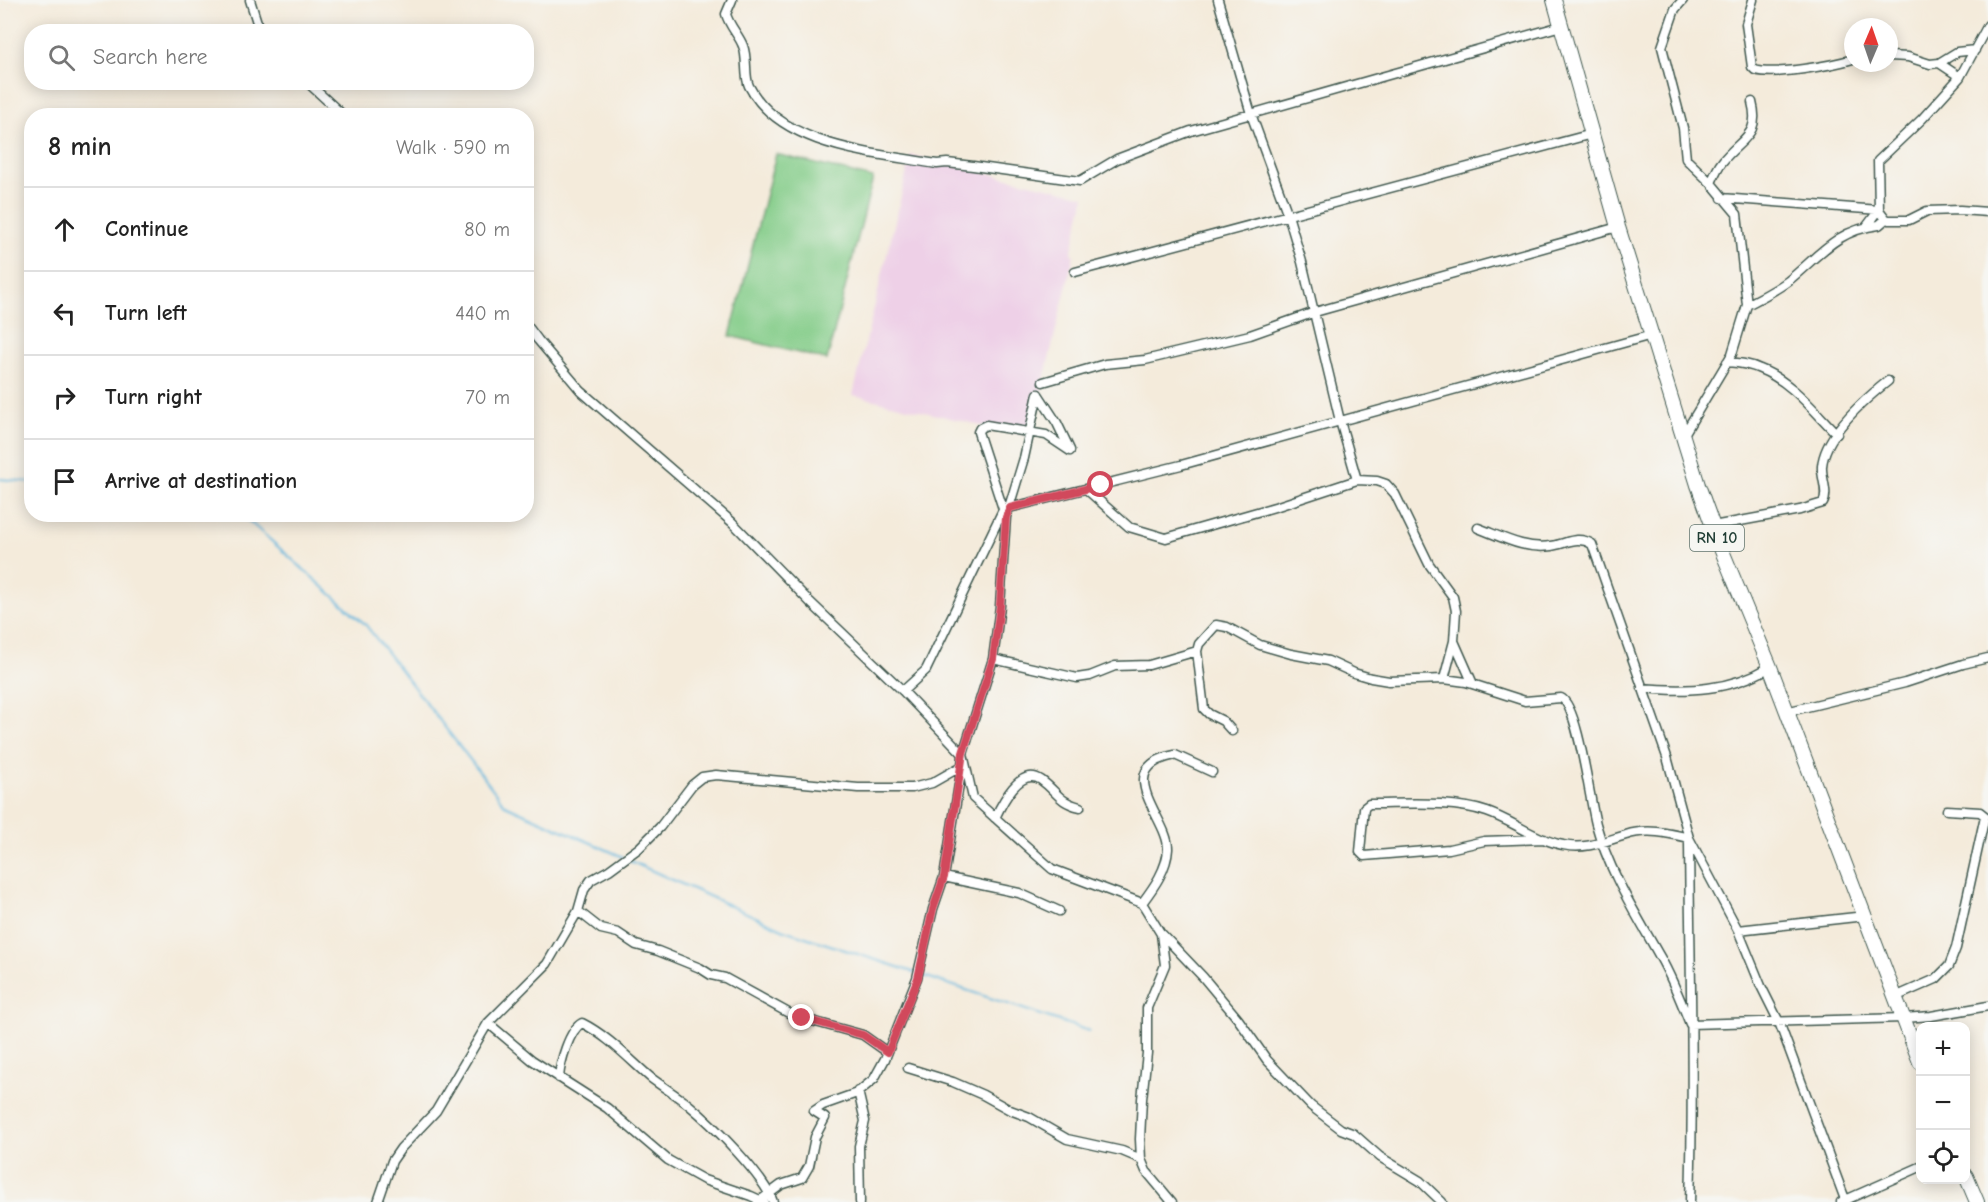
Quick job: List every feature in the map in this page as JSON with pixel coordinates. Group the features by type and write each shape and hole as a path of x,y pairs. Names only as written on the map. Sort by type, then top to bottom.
{"main road":[{"name":"RN 10","path":"1554,0 1618,227 1713,526 1770,667 1916,1051"},
{"path":"1969,1184 1977,1202"}],"street":[{"path":"250,0 258,24"},
{"path":"732,0 726,15 745,50 747,84 759,100 785,125 829,143 857,150 937,164 1050,175 1080,181 1117,159 1191,131 1561,26"},
{"path":"1218,0 1251,114 1288,215 1302,262 1340,421 1357,480"},
{"path":"1683,0 1675,9 1662,47 1683,128 1686,159 1711,183 1737,214 1747,305 1732,354 1683,436"},
{"path":"1753,0 1746,24 1752,67 1755,70 1772,71 1826,66 1844,61"},
{"path":"1868,226 1879,210 1878,161 1922,119 1960,77 1988,25"},
{"path":"1898,57 1914,58 1925,64 1938,63 1958,52 1975,50"},
{"path":"1938,63 1960,77"},
{"path":"316,90 335,108"},
{"path":"1711,183 1719,164 1754,126 1755,116 1752,102"},
{"path":"1075,273 1592,134"},
{"path":"1722,198 1879,210 1886,219"},
{"path":"1747,305 1787,281 1840,236 1868,226 1879,225 1886,219 1909,220 1927,211 1988,212"},
{"path":"1042,382 1105,364 1145,360 1250,335 1315,312 1618,227"},
{"path":"534,334 575,385 732,522 963,753 973,798 1053,869 1142,903 1161,934 1208,983 1238,1019 1267,1060 1311,1106 1341,1129 1354,1134 1380,1157 1420,1181 1442,1202"},
{"path":"1006,512 1652,335"},
{"path":"1728,362 1761,369 1778,378 1837,434"},
{"path":"1713,526 1800,510 1823,503 1826,495 1822,475 1824,455 1842,425 1863,401 1888,381"},
{"path":"488,1023 532,1060 607,1108 668,1160 704,1180 761,1201 771,1198 781,1185 802,1178 809,1166 815,1137 825,1119 814,1111 858,1091 874,1079 888,1052 918,978 933,909 944,877 963,753 993,659 1000,606 1006,512 978,432 986,425 1029,433 1046,435 1070,451 1057,423 1038,394 1029,433 1006,512 926,670 903,691"},
{"path":"1086,489 1129,527 1166,538 1278,506 1357,480 1386,484 1395,494 1429,564 1453,597 1456,611 1454,640 1444,680"},
{"path":"1478,528 1528,546 1554,546 1578,539 1592,544 1667,757 1689,838 1738,930 1779,1022 1844,1201 1916,1169"},
{"path":"1232,730 1223,721 1204,709 1197,651 1199,644 1216,625 1222,625 1260,645 1328,661 1371,678 1389,681 1444,680 1473,684 1525,701 1554,698 1566,700 1581,746 1591,806 1601,844 1635,915 1673,981 1690,1024"},
{"path":"1454,640 1473,684"},
{"path":"993,659 1077,678 1090,676 1115,666 1149,665 1197,651"},
{"path":"1786,712 1905,683 1988,658"},
{"path":"1642,688 1679,692 1702,690 1728,684 1760,673 1770,667"},
{"path":"1142,903 1155,885 1168,849 1167,840 1147,794 1144,781 1146,771 1150,766 1175,756 1212,772"},
{"path":"378,1202 392,1161 435,1111 488,1023 547,964 578,911 584,890 591,880 639,848 660,827 692,785 702,777 716,775 858,788 912,788 932,783 962,766"},
{"path":"995,818 1005,797 1018,783 1032,777 1040,779 1068,804 1080,807"},
{"path":"1544,839 1484,841 1449,849 1364,856 1360,852 1364,808 1369,804 1426,803 1480,810 1544,839 1577,847 1601,844 1627,834 1648,831 1689,838"},
{"path":"1895,997 1943,974 1956,948 1985,816 1980,812 1947,810"},
{"path":"1689,838 1693,1108 1690,1202"},
{"path":"944,877 1019,892 1059,911"},
{"path":"578,911 597,927 618,933 636,945 658,951 700,968 711,975 725,978 794,1016 863,1035 888,1052"},
{"path":"1738,930 1864,916"},
{"path":"1161,934 1165,965 1147,1008 1141,1159 1146,1170 1172,1202"},
{"path":"1690,1024 1904,1018 1931,1016 1988,1006"},
{"path":"560,1078 560,1069 568,1043 575,1028 582,1023 690,1106 742,1158 771,1198"},
{"path":"908,1068 952,1082 982,1095 1029,1117 1067,1139 1122,1151 1141,1159"},
{"path":"858,1091 865,1121 859,1146 860,1202"}],"shaded area":[{"path":"911,155 1085,196 1071,254 1074,255 1030,437 853,395"}],"green space":[{"path":"776,154 873,178 827,360 730,336"}],"waterway":[{"path":"0,479 24,481"},
{"path":"250,522 365,624 505,805 623,857"},
{"path":"628,860 787,931 916,973"},
{"path":"921,975 1089,1031"}],"route":[{"path":"802,1018 854,1031 872,1040 888,1052 918,978 933,909 944,877 963,753 993,659 1000,606 1006,517 1010,508 1101,485"}]}
